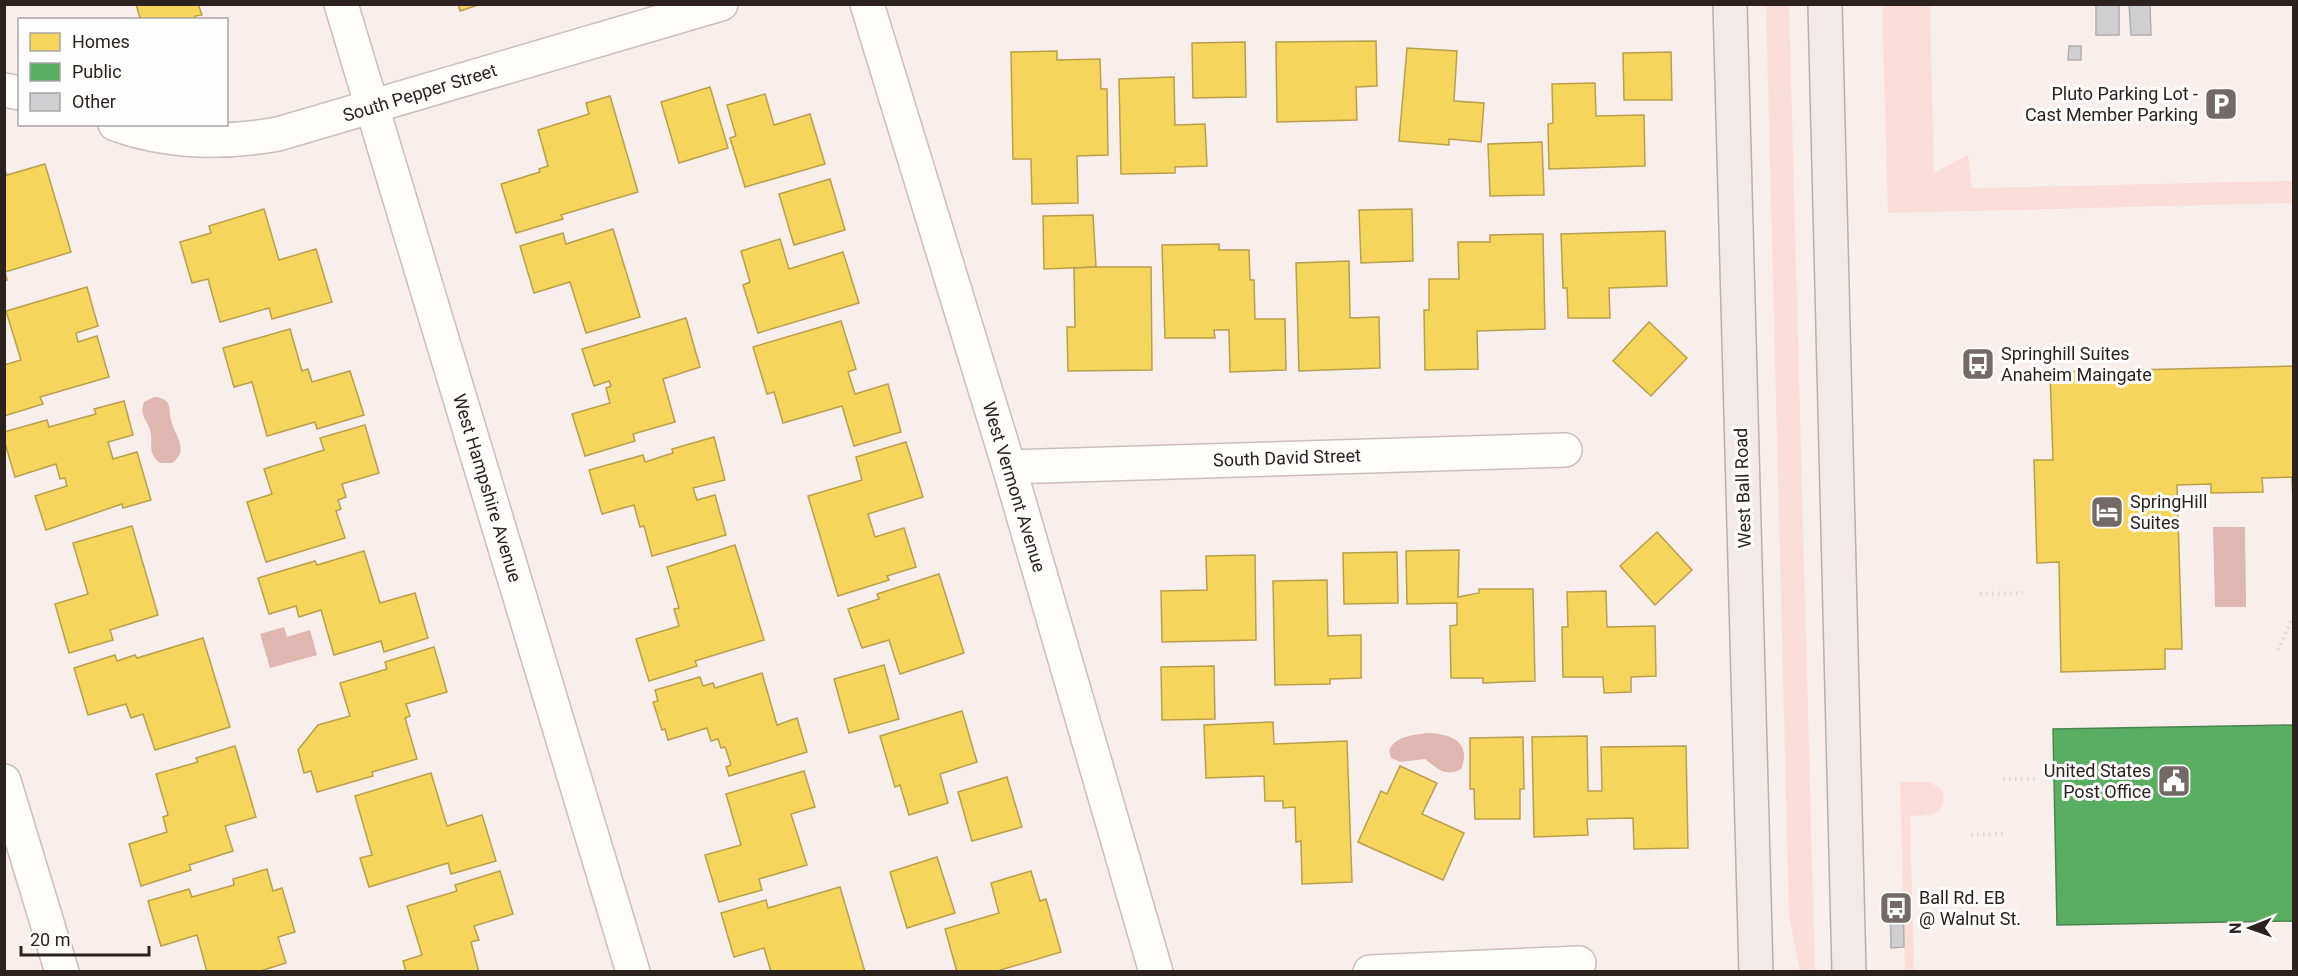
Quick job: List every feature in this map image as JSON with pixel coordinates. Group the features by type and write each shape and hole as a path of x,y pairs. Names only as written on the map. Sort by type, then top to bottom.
{"main road":[{"name":"West Ball Road","path":"1730,4 1756,972"},
{"path":"1825,4 1850,972"}],"street":[{"name":"West Hampshire Avenue","path":"341,4 633,972"},
{"name":"South Pepper Street","path":"122,126 166,138 208,141 245,140 318,124 721,4"},
{"name":"West Vermont Avenue","path":"867,4 1009,467 1156,972"},
{"name":"South David Street","path":"1009,467 1565,450"},
{"path":"4,781 62,972"},
{"path":"1370,972 1579,963"}],"path":[{"path":"1980,594 2023,593"},
{"path":"2278,650 2292,619"},
{"path":"2003,779 2038,779"},
{"path":"1971,835 2003,834"}],"shaded area":[{"path":"1766,5 1789,5 1815,971 1800,971 1789,916"},
{"path":"1882,5 1930,5 1934,173 1968,155 1972,188 2293,181 2293,203 1888,213"},
{"path":"154,397 167,402 180,443 180,453 172,463 160,463 153,455 150,430 142,411 144,402"},
{"path":"2213,527 2245,527 2246,607 2215,607"},
{"path":"284,627 287,637 310,630 317,655 270,668 260,634"},
{"path":"1429,733 1445,735 1462,746 1464,760 1461,769 1456,772 1446,772 1425,759 1400,762 1391,758 1389,750 1397,741"},
{"path":"1900,782 1930,782 1943,791 1942,806 1939,811 1929,815 1910,816 1914,971 1905,971"}],"building: Homes":[{"path":"136,4 198,4 202,15 195,16 196,18 140,18"},
{"path":"458,4 481,4 460,11"},
{"path":"1376,41 1377,86 1356,87 1357,120 1277,122 1276,42"},
{"path":"1245,42 1246,97 1193,98 1192,43"},
{"path":"1407,48 1457,51 1454,101 1484,103 1481,142 1449,139 1449,145 1399,141"},
{"path":"1057,51 1057,60 1100,59 1101,89 1107,89 1108,155 1077,156 1078,203 1032,204 1031,159 1013,159 1011,52"},
{"path":"1671,52 1672,100 1624,100 1623,53"},
{"path":"1174,77 1175,125 1205,124 1207,166 1175,167 1175,173 1121,174 1119,79"},
{"path":"1595,83 1596,116 1644,115 1645,166 1549,169 1548,124 1553,123 1552,84"},
{"path":"710,87 728,148 679,163 661,102"},
{"path":"765,94 774,125 810,114 825,164 745,187 730,138 736,136 727,105"},
{"path":"610,96 638,192 561,215 563,219 516,233 501,184 540,172 539,169 548,166 538,130 589,114 586,103"},
{"path":"1542,142 1544,195 1490,196 1488,144"},
{"path":"45,164 71,252 5,272 7,280 4,281 4,168 7,175"},
{"path":"830,179 845,230 794,245 779,194"},
{"path":"264,209 279,260 316,249 332,302 272,319 269,308 220,322 208,279 192,283 180,242 211,233 209,226"},
{"path":"1412,209 1413,261 1361,263 1359,210"},
{"path":"1093,215 1096,267 1044,269 1043,216"},
{"path":"613,229 640,317 586,333 570,282 534,293 520,246 563,233 566,244"},
{"path":"1665,231 1667,286 1609,288 1610,318 1568,318 1567,288 1563,288 1561,234"},
{"path":"1543,234 1545,329 1477,331 1478,369 1425,370 1424,310 1429,310 1429,279 1459,279 1458,242 1490,242 1490,235"},
{"path":"780,239 789,269 843,252 859,303 758,333 743,285 750,282 741,251"},
{"path":"1219,244 1219,250 1249,250 1250,280 1254,280 1255,319 1285,319 1286,370 1230,372 1229,330 1214,330 1215,338 1165,338 1162,245"},
{"path":"1349,261 1350,318 1379,317 1380,368 1299,371 1296,263"},
{"path":"1151,267 1152,370 1068,371 1067,327 1075,327 1074,268"},
{"path":"87,287 98,326 76,333 78,342 97,336 109,377 40,397 43,404 4,416 4,365 21,360 6,311"},
{"path":"686,318 700,367 663,379 675,422 633,434 635,441 585,456 572,414 610,403 606,388 611,386 609,381 594,386 582,349"},
{"path":"841,321 856,369 848,372 855,394 888,384 901,432 854,446 842,406 783,423 774,392 767,394 753,347"},
{"path":"1649,322 1687,358 1651,396 1613,361"},
{"path":"290,329 302,371 308,369 312,382 350,371 364,415 317,429 315,422 267,436 252,382 234,387 223,348"},
{"name":"SpringHill Suites","path":"2294,366 2294,531 2292,477 2262,478 2263,492 2211,493 2211,484 2177,485 2182,649 2165,649 2165,669 2061,672 2059,562 2037,563 2034,460 2053,460 2050,372"},
{"path":"124,401 133,435 108,442 113,459 137,452 151,500 123,508 122,504 46,530 35,496 67,486 65,478 60,479 56,464 15,477 4,440 4,432 47,420 49,427 96,414 94,409"},
{"path":"365,425 379,473 342,484 346,497 338,500 341,509 336,511 345,538 266,562 247,502 272,494 264,469 324,450 320,438"},
{"path":"714,437 725,480 693,488 697,500 715,495 726,535 652,556 644,526 640,527 634,505 602,514 589,470 643,455 645,462 673,453 672,449"},
{"path":"906,442 923,497 868,514 875,537 904,528 916,567 887,576 889,580 838,596 808,496 862,480 856,457"},
{"path":"132,526 158,615 110,630 113,640 69,653 55,604 88,594 73,543"},
{"path":"1657,532 1692,570 1655,605 1620,566"},
{"path":"735,545 764,640 695,661 697,666 649,681 636,639 679,626 674,609 679,608 667,567"},
{"path":"1459,550 1458,597 1479,593 1479,589 1533,589 1535,681 1483,683 1483,678 1451,678 1450,626 1457,625 1457,603 1407,604 1406,551"},
{"path":"364,551 380,603 415,593 428,638 384,652 381,641 334,655 321,610 299,617 296,606 269,614 258,578 315,561 317,565"},
{"path":"1397,552 1398,603 1344,604 1343,553"},
{"path":"1255,555 1256,640 1162,642 1161,591 1207,590 1206,556"},
{"path":"939,574 964,653 900,674 889,640 862,648 848,609 879,599 877,594"},
{"path":"1327,580 1328,636 1361,635 1361,678 1330,679 1330,684 1275,685 1273,581"},
{"path":"1606,591 1607,627 1655,626 1656,676 1631,677 1631,692 1604,693 1603,677 1563,677 1562,627 1568,627 1567,592"},
{"path":"203,638 230,727 155,750 143,714 131,718 126,704 88,715 74,668 115,655 117,661 135,655 137,658"},
{"path":"434,647 447,692 406,704 410,716 405,718 417,759 372,772 373,776 317,792 311,771 304,773 298,750 318,725 350,716 340,683 387,669 385,662"},
{"path":"884,665 899,719 849,733 834,679"},
{"path":"1214,666 1215,719 1162,720 1161,667"},
{"path":"762,673 777,725 797,718 807,752 729,776 726,767 731,765 725,747 721,748 718,739 711,741 707,728 668,740 665,729 662,730 653,702 658,701 655,690 700,677 703,686 713,683 715,688"},
{"path":"962,711 977,762 940,774 948,803 909,815 900,785 895,787 880,736"},
{"path":"1273,722 1274,744 1347,741 1352,882 1302,884 1301,841 1296,842 1295,807 1283,808 1283,801 1265,801 1264,776 1206,778 1204,725"},
{"path":"1587,736 1588,791 1602,791 1601,747 1686,746 1688,848 1634,849 1633,818 1587,819 1588,835 1534,837 1532,737"},
{"path":"1523,737 1524,789 1520,789 1520,819 1475,819 1474,789 1470,789 1470,738"},
{"path":"235,746 256,817 225,826 233,851 189,865 191,870 141,886 129,844 167,832 163,817 168,815 156,774 198,762 196,758"},
{"path":"1400,766 1437,783 1422,814 1464,833 1443,880 1358,842 1381,791 1387,794"},
{"path":"804,771 815,807 791,814 807,865 759,879 762,890 719,902 705,855 741,845 726,794"},
{"path":"431,773 447,826 482,815 496,861 451,874 448,863 369,887 360,858 372,855 355,796"},
{"path":"1007,777 1022,827 972,841 958,792"},
{"path":"937,857 955,913 907,928 890,872"},
{"path":"267,869 273,891 282,888 295,932 278,937 286,963 257,972 207,972 197,935 161,946 148,901 189,889 192,897 234,885 233,879"},
{"path":"500,871 513,914 474,926 479,940 471,942 479,972 406,972 403,961 422,955 407,906 457,891 455,885"},
{"path":"1031,871 1040,901 1046,899 1061,952 994,972 957,972 945,929 999,913 991,883"},
{"path":"840,887 865,972 771,972 764,948 734,957 721,913 766,900 768,908"}],"building: Public":[{"name":"United States Post Office","path":"2294,725 2294,921 2057,925 2053,729"}],"building: Other":[{"path":"2096,4 2119,4 2119,35 2096,35"},
{"path":"2129,4 2150,4 2151,35 2131,35"},
{"path":"2069,46 2081,46 2081,60 2068,60"},
{"path":"1890,893 1903,893 1904,947 1891,948"}],"place":[{"name":"Pluto Parking Lot - Cast Member Parking","path":"2221,104"},
{"name":"Springhill Suites Anaheim Maingate","path":"1978,364"},
{"name":"SpringHill Suites","path":"2107,512"},
{"name":"United States Post Office","path":"2174,781"},
{"name":"Ball Rd. EB @ Walnut St.","path":"1896,908"}]}
